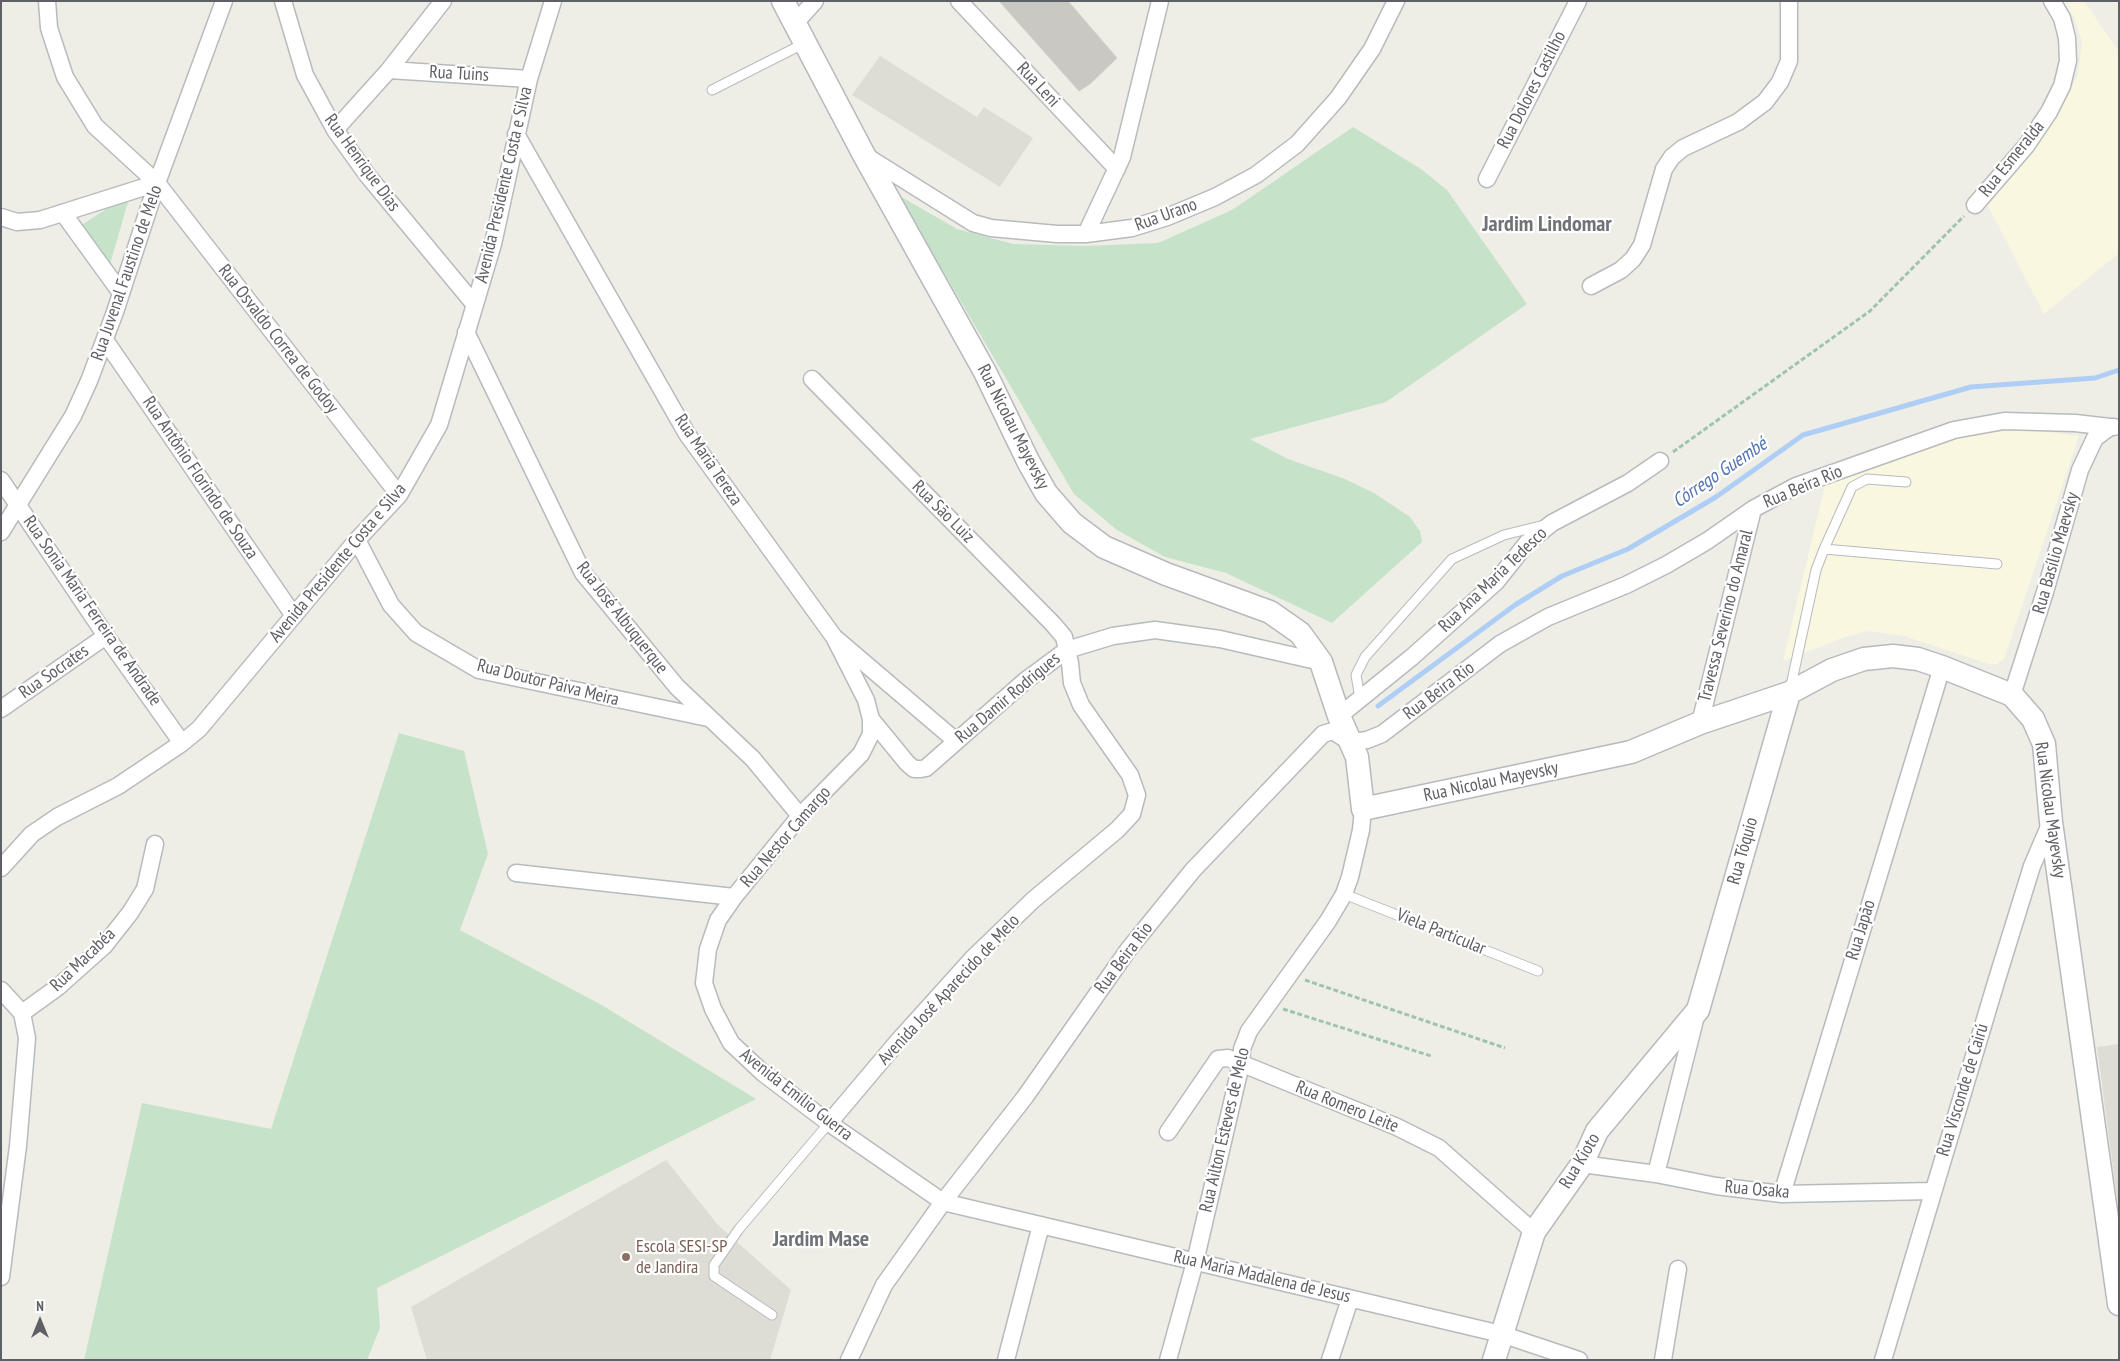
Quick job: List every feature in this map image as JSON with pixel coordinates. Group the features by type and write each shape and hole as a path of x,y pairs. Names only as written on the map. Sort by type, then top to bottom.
{"street":[{"name":"Rua Osvaldo Correa de Godoy","path":"47,1 49,28 65,78 95,126 157,183 399,495"},
{"name":"Rua Juvenal Faustino de Melo","path":"1,532 74,416 105,340 157,183 224,1"},
{"name":"Rua Henrique Dias","path":"283,1 305,75 335,130 368,176 475,305"},
{"path":"335,130 389,70 443,1"},
{"name":"Avenida Presidente Costa e Silva","path":"1,868 32,834 51,821 118,786 182,743 199,729 357,540 399,495 438,425 493,244 529,79 553,1"},
{"name":"Rua Nicolau Mayevsky","path":"784,1 864,155 985,372 1028,462 1046,493 1072,523 1104,548 1166,574 1270,612 1300,633 1320,662 1339,716 1357,757 1363,809 1631,752 1700,723 1789,693 1832,670 1864,659 1893,656 1918,659 1942,666 2012,695 2033,720 2044,744 2051,822 2119,1304"},
{"path":"800,33 815,1"},
{"name":"Rua Leni","path":"958,1 1117,169"},
{"path":"1086,234 1122,157 1160,1"},
{"name":"Rua Urano","path":"864,155 973,222 991,228 1057,234 1086,234 1132,228 1167,217 1215,197 1256,175 1290,149 1338,98 1372,49 1396,1"},
{"name":"Rua Dolores Castilho","path":"1487,179 1578,1"},
{"path":"1591,286 1621,270 1633,259 1642,245 1664,169 1672,157 1683,148 1738,122 1765,102 1780,82 1789,61 1789,1"},
{"name":"Rua Esmeralda","path":"1975,205 2026,146 2049,112 2062,86 2068,60 2067,38 2062,18 2052,1"},
{"name":"Rua Tuins","path":"389,70 529,79"},
{"name":"Rua Maria Tereza","path":"516,134 687,434 834,637 956,741"},
{"path":"1,217 17,222 40,220 157,183"},
{"path":"63,213 121,293"},
{"name":"Rua José Albuquerque","path":"466,332 583,573 677,687 753,759 800,816"},
{"name":"Rua Antônio Florindo de Souza","path":"105,340 294,616"},
{"name":"Rua São Luiz","path":"812,379 1053,624 1064,637 1067,650"},
{"name":"Rua Beira Rio","path":"849,1360 884,1285 943,1202 1025,1097 1128,950 1193,870 1323,734 1333,731 1350,742 1367,740 1382,734 1500,644 1548,617 1626,585 1666,565 1707,541 1753,509 1796,486 1954,430 2004,421 2075,423 2115,427"},
{"name":"Rua Basílio Maevsky","path":"2012,695 2045,592 2080,470 2096,438 2115,427"},
{"name":"Rua Ana Maria Tedesco","path":"1339,716 1412,657 1496,582 1527,543 1552,523 1628,482 1660,461"},
{"name":"Rua Sonia Maria Ferreira de Andrade","path":"1,480 106,636 182,743"},
{"name":"Travessa Severino do Amaral","path":"1700,723 1753,509"},
{"name":"Rua Doutor Paiva Meira","path":"357,540 391,605 416,633 479,670 708,718"},
{"name":"Rua Damir Rodrigues","path":"871,720 914,769 926,768 1025,681 1067,650 1113,636 1155,630 1220,639 1320,662"},
{"name":"Rua Socrates","path":"1,709 106,636"},
{"name":"Rua Nestor Camargo","path":"516,873 734,897 800,816 861,754 871,734 871,720 866,700 834,637"},
{"name":"Avenida José Aparecido de Melo","path":"829,1123 898,1040 972,959 1033,900 1117,830 1132,814 1137,796 1130,775 1081,705 1072,683 1067,650"},
{"name":"Rua Japão","path":"1782,1194 1942,666"},
{"name":"Rua Tóquio","path":"1698,1010 1789,693"},
{"name":"Rua Ailton Esteves de Melo","path":"1168,1360 1195,1262 1241,1064 1242,1049 1248,1031 1328,921 1344,894 1361,830 1363,809"},
{"name":"Rua Visconde de Cairú","path":"1883,1360 2032,866 2051,822"},
{"name":"Rua Macabéa","path":"22,1013 58,987 104,946 130,913 146,889 155,844"},
{"name":"Avenida Emílio Guerra","path":"734,897 718,920 708,949 704,983 712,1009 731,1044 764,1073 829,1123 943,1202"},
{"path":"1,990 22,1013 27,1038 18,1146 1,1277"},
{"path":"1656,1174 1698,1010"},
{"name":"Rua Kioto","path":"1494,1360 1534,1232 1582,1164 1598,1131 1698,1010"},
{"name":"Rua Romero Leite","path":"1168,1132 1218,1059 1228,1058 1397,1127 1439,1148 1534,1232"},
{"name":"Rua Osaka","path":"1582,1164 1656,1174 1716,1186 1782,1194 1933,1191"},
{"name":"Rua Maria Madalena de Jesus","path":"943,1202 1501,1334 1579,1360"},
{"path":"1006,1360 1041,1225"},
{"path":"1663,1360 1678,1269"},
{"path":"1330,1360 1350,1298"}],"lane":[{"path":"712,90 800,33"},
{"path":"1789,693 1816,570 1852,487 1867,479 1906,482"},
{"path":"1360,698 1356,675 1365,656 1452,560 1504,535 1552,523"},
{"path":"1824,549 1996,564"},
{"name":"Viela Particular","path":"1344,894 1538,971"},
{"name":"Avenida José Aparecido de Melo","path":"772,1315 714,1276 714,1265 739,1229 829,1123"}],"path":[{"path":"1660,461 1870,311 1975,205"},
{"path":"1290,975 1505,1048"},
{"path":"1268,1005 1431,1056"}],"shaded area":[{"path":"2064,1 2084,1 2119,52 2119,253 2044,314 1987,204 2031,152 2058,113 2078,75 2082,42 2074,17"},
{"path":"880,56 977,117 984,107 1033,138 1000,187 852,95"},
{"path":"2021,429 2079,436 2004,659 1997,664 1989,664 1904,636 1868,631 1842,638 1783,661 1825,485 1830,481 1958,436"},
{"path":"2119,1044 2119,1205 2118,1206 2097,1047"},
{"name":"Escola SESI-SP de Jandira","path":"666,1160 718,1225 791,1290 770,1360 427,1360 411,1307"}],"green space":[{"path":"1353,127 1421,169 1447,190 1527,304 1386,402 1250,439 1288,459 1345,479 1374,493 1410,517 1420,531 1422,542 1332,623 1226,573 1165,557 1117,530 1074,494 898,195 957,229 1013,244 1085,246 1158,243 1232,210"},
{"path":"120,200 128,202 108,271 77,228"},
{"path":"399,733 464,751 488,854 460,930 600,1004 756,1099 377,1288 380,1328 367,1360 84,1360 142,1103 271,1129"}],"building":[{"path":"999,1 1068,1 1117,58 1090,84 1079,91"}],"waterway":[{"name":"Córrego Guembé","path":"1378,706 1515,605 1562,576 1628,549 1716,497 1803,435 1971,387 2095,378 2119,370"}],"place":[{"name":"Escola SESI-SP de Jandira","path":"626,1257"}],"district":[{"name":"Jardim Lindomar","path":"1547,225"},
{"name":"Jardim Mase","path":"821,1240"}]}
